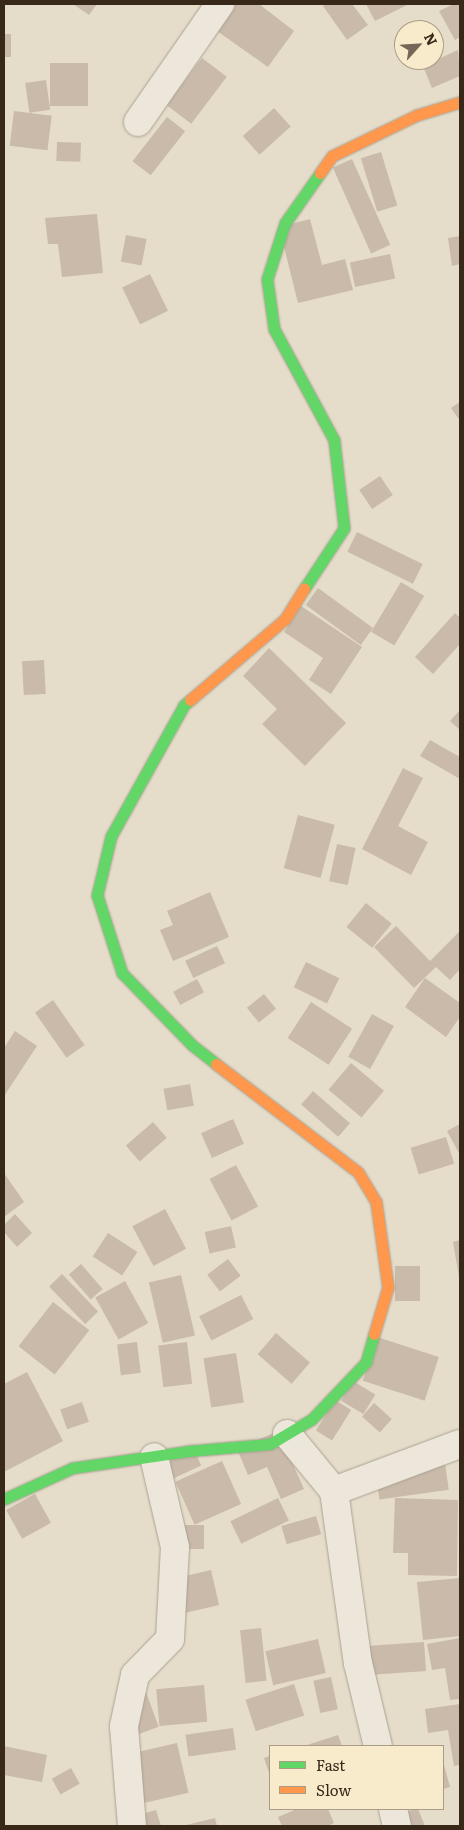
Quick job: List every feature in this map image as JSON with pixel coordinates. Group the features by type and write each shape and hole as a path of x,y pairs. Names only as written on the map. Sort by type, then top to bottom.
{"street":[{"path":"138,122 220,4"},
{"path":"4,1499 72,1468 154,1456 270,1444 312,1419 366,1362 388,1287 376,1202 358,1172 192,1045 122,973 97,895 111,836 184,705 286,619 344,528 334,440 274,330 268,279 285,223 332,156 417,115 460,102"},
{"path":"287,1434 334,1491 358,1663 378,1745"},
{"path":"334,1491 460,1444"},
{"path":"132,1826 126,1718 135,1674 170,1639 175,1547 154,1456"},
{"path":"393,1810 397,1826"}],"building":[{"path":"73,4 97,4 89,15"},
{"path":"236,4 259,4 294,31 268,67 217,31"},
{"path":"325,4 352,4 368,25 347,40 323,6"},
{"path":"366,4 409,4 375,21"},
{"path":"454,4 460,4 460,37 455,40 439,11"},
{"path":"4,34 11,34 11,57 4,57"},
{"path":"458,50 460,76 432,88 425,70 444,70 444,56"},
{"path":"202,58 227,77 191,124 166,105"},
{"path":"50,63 88,63 88,106 50,106"},
{"path":"46,80 50,110 29,113 25,83"},
{"path":"274,108 291,127 260,155 243,136"},
{"path":"14,111 52,116 47,150 10,146"},
{"path":"167,117 185,131 151,175 133,161"},
{"path":"57,142 81,143 80,162 56,161"},
{"path":"381,152 397,206 377,212 361,158"},
{"path":"352,159 390,245 371,253 333,168"},
{"path":"97,214 103,273 62,277 58,244 48,244 45,218"},
{"path":"310,219 322,265 345,259 353,290 298,303 279,227"},
{"path":"126,235 147,239 141,266 121,262"},
{"path":"460,236 460,264 452,266 448,238"},
{"path":"390,254 395,278 355,287 350,263"},
{"path":"150,274 168,311 140,324 122,288"},
{"path":"460,402 460,421 451,408"},
{"path":"380,476 393,495 372,509 359,490"},
{"path":"357,532 423,564 413,584 347,552"},
{"path":"401,582 424,596 394,646 371,632"},
{"path":"318,588 373,628 361,645 306,605"},
{"path":"301,606 362,647 331,694 309,680 323,658 284,632"},
{"path":"455,613 460,618 460,644 433,674 415,657"},
{"path":"269,648 346,723 305,766 262,724 277,709 243,676"},
{"path":"44,660 46,694 24,695 22,661"},
{"path":"460,710 460,730 450,721"},
{"path":"430,740 460,757 460,779 420,756"},
{"path":"403,768 423,778 398,826 428,842 411,875 362,849"},
{"path":"298,815 335,825 320,878 284,868"},
{"path":"337,844 356,848 348,885 329,881"},
{"path":"210,892 229,937 173,961 160,930 173,925 167,911"},
{"path":"366,903 392,924 372,948 346,927"},
{"path":"396,926 430,961 460,931 460,969 450,980 436,967 414,988 374,947"},
{"path":"217,946 225,963 193,978 185,961"},
{"path":"306,962 339,978 327,1003 294,987"},
{"path":"425,978 460,1003 460,1017 446,1037 405,1007"},
{"path":"197,979 204,992 180,1005 173,992"},
{"path":"264,994 276,1009 259,1023 247,1008"},
{"path":"53,1000 85,1045 67,1058 35,1013"},
{"path":"311,1002 352,1029 329,1065 288,1038"},
{"path":"372,1014 394,1026 370,1069 348,1057"},
{"path":"15,1031 37,1046 4,1096 4,1048"},
{"path":"351,1063 384,1091 361,1117 329,1090"},
{"path":"190,1084 194,1106 167,1110 163,1089"},
{"path":"313,1091 350,1123 338,1137 301,1105"},
{"path":"233,1119 244,1144 212,1158 201,1133"},
{"path":"153,1122 167,1138 140,1161 126,1146"},
{"path":"460,1124 460,1155 447,1131"},
{"path":"446,1137 454,1164 419,1175 411,1148"},
{"path":"236,1165 258,1206 232,1221 210,1179"},
{"path":"4,1173 24,1202 4,1217"},
{"path":"165,1209 186,1249 153,1266 132,1226"},
{"path":"15,1214 32,1233 17,1247 4,1232 4,1225"},
{"path":"231,1226 236,1247 210,1254 205,1232"},
{"path":"108,1233 137,1252 122,1276 93,1256"},
{"path":"460,1240 460,1277 459,1277 453,1242"},
{"path":"228,1259 241,1276 220,1291 207,1275"},
{"path":"81,1264 103,1289 91,1299 69,1274"},
{"path":"395,1266 420,1266 420,1301 395,1301"},
{"path":"62,1274 98,1311 85,1324 49,1287"},
{"path":"181,1275 195,1335 163,1343 149,1282"},
{"path":"125,1281 148,1323 119,1339 95,1297"},
{"path":"241,1295 253,1319 211,1340 199,1316"},
{"path":"53,1302 89,1330 55,1374 19,1346"},
{"path":"276,1333 310,1363 292,1384 258,1354"},
{"path":"377,1337 439,1357 425,1401 363,1381"},
{"path":"137,1342 141,1373 121,1375 117,1344"},
{"path":"187,1342 192,1384 163,1387 158,1346"},
{"path":"236,1353 244,1402 211,1408 203,1358"},
{"path":"27,1372 63,1441 4,1472 4,1384"},
{"path":"353,1381 375,1394 363,1414 341,1401"},
{"path":"335,1400 351,1410 332,1441 316,1431"},
{"path":"82,1402 89,1422 67,1429 60,1409"},
{"path":"374,1403 392,1419 380,1432 362,1416"},
{"path":"278,1431 304,1489 281,1499 267,1467 248,1475 237,1449"},
{"path":"194,1450 201,1465 169,1480 162,1465"},
{"path":"444,1456 449,1490 379,1499 375,1466"},
{"path":"222,1461 241,1504 195,1525 175,1482"},
{"path":"35,1494 51,1523 22,1539 6,1510"},
{"path":"278,1498 289,1520 241,1544 230,1521"},
{"path":"395,1498 458,1500 457,1576 408,1575 408,1553 393,1553"},
{"path":"316,1516 321,1534 287,1544 281,1526"},
{"path":"161,1525 204,1525 204,1549 161,1549"},
{"path":"211,1570 219,1605 169,1617 161,1581"},
{"path":"460,1578 460,1636 423,1640 417,1582"},
{"path":"261,1628 267,1681 246,1683 240,1630"},
{"path":"460,1638 460,1699 450,1700 445,1668 432,1670 427,1644"},
{"path":"318,1639 326,1673 273,1685 265,1651"},
{"path":"424,1642 426,1671 369,1675 367,1646"},
{"path":"331,1677 338,1709 320,1713 313,1681"},
{"path":"294,1684 304,1715 256,1731 245,1700"},
{"path":"204,1685 207,1722 159,1726 156,1689"},
{"path":"146,1692 159,1727 131,1737 119,1702"},
{"path":"460,1704 460,1765 454,1766 448,1730 428,1733 425,1709"},
{"path":"233,1728 236,1750 189,1756 185,1735"},
{"path":"338,1735 342,1745 307,1745"},
{"path":"177,1743 188,1793 134,1805 122,1756"},
{"path":"4,1746 47,1755 42,1782 4,1775"},
{"path":"269,1756 269,1773 264,1758"},
{"path":"444,1765 450,1787 444,1789"},
{"path":"71,1768 80,1784 60,1794 52,1779"},
{"path":"156,1810 161,1826 134,1826 132,1817"},
{"path":"295,1810 328,1810 334,1823 328,1826 282,1826 278,1817"},
{"path":"418,1810 425,1826 402,1826 398,1815"},
{"path":"215,1818 217,1826 182,1826"}],"traffic: fast":[{"path":"304,589 344,528 334,440 274,329 267,279 285,223 320,173"},
{"path":"190,700 184,705 111,836 97,895 122,973 192,1045 216,1064"},
{"path":"4,1499 72,1468 188,1451 270,1444 312,1419 366,1362 374,1334"}],"traffic: slow":[{"path":"320,173 332,156 417,115 460,102"},
{"path":"190,700 285,619 304,589"},
{"path":"216,1064 358,1172 376,1202 388,1287 374,1334"}]}
